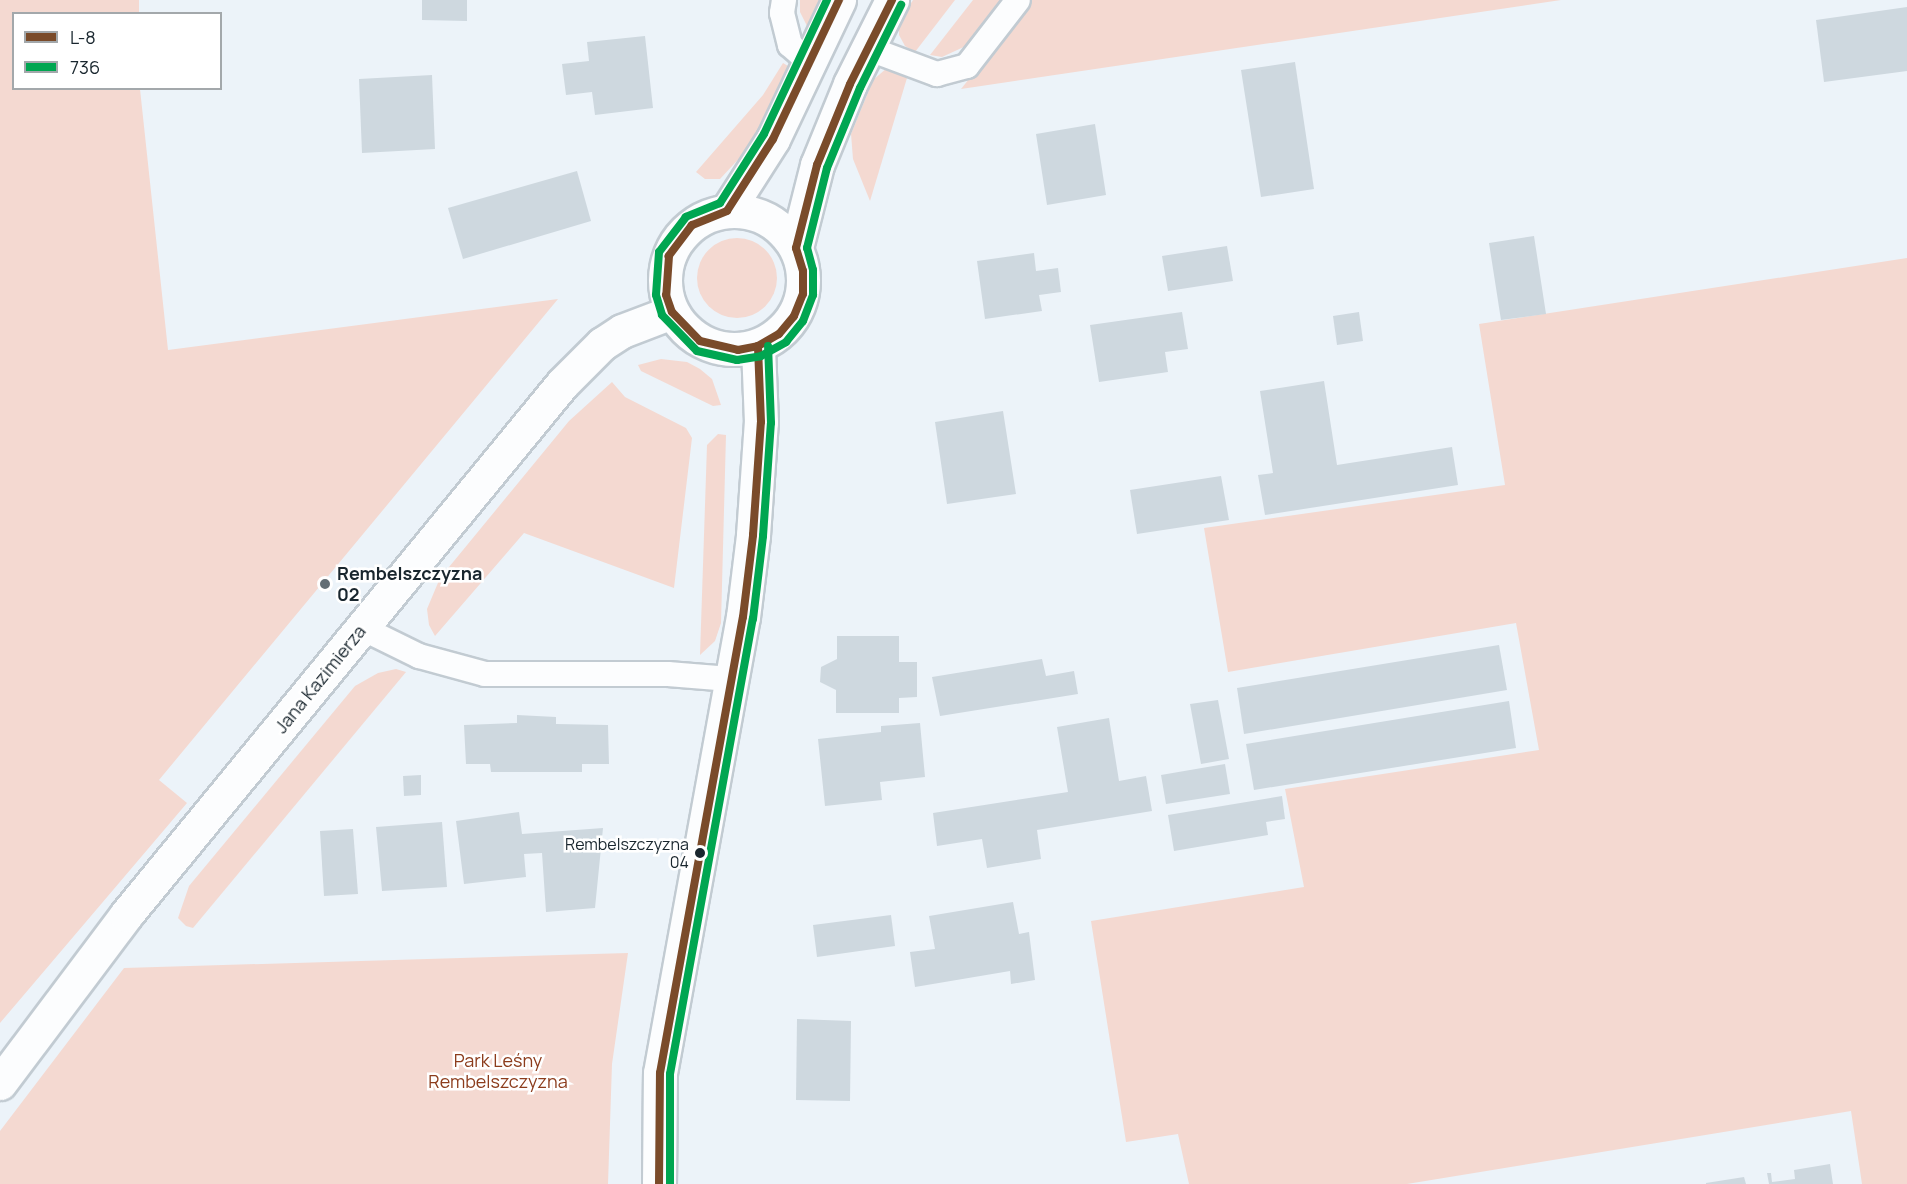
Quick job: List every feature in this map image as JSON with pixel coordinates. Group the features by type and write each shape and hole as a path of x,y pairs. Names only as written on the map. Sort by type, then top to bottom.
{"main road":[{"path":"727,211 773,139 839,0"},
{"path":"796,248 817,165 867,48 892,0"},
{"path":"727,211 748,212 767,219 784,231 796,248 803,271 803,294 789,322 778,334 758,346 738,350 700,341 672,312 666,295 665,274 674,248 692,225 727,211"},
{"name":"Jana Kazimierza","path":"0,1083 126,915 562,384 602,344 622,331 672,312"},
{"path":"660,1184 660,1073 730,679 753,535 761,422 758,346"}],"lane":[{"path":"784,0 782,13 790,45 811,63"},
{"path":"867,48 937,74 967,66 1018,0"},
{"path":"362,628 419,656 485,674 668,674 730,679"}],"green space":[{"path":"0,0 139,0 139,12 12,12 12,90 140,90 168,350 558,299 159,780 187,803 0,1023"},
{"path":"800,0 823,0 809,30 800,12"},
{"path":"913,0 955,0 915,52 905,46 899,35 899,22"},
{"path":"973,0 1002,0 968,45 942,57 930,55"},
{"path":"1032,0 1561,0 961,89"},
{"path":"783,63 793,69 747,150 720,179 705,179 696,172 763,95"},
{"path":"887,68 907,78 870,201 853,159 851,134 873,80"},
{"path":"737,238 752,241 765,250 774,263 777,278 774,293 765,306 752,315 737,318 722,315 709,306 700,293 697,278 700,263 709,250 722,241"},
{"path":"1907,258 1907,1184 1862,1184 1851,1111 1407,1184 1189,1184 1178,1134 1126,1142 1091,921 1304,887 1285,789 1539,750 1516,623 1228,672 1204,528 1505,485 1479,324"},
{"path":"661,359 687,362 700,369 712,379 721,405 713,406 641,371 638,365"},
{"path":"612,382 625,397 686,428 692,438 674,588 524,533 435,636 429,625 427,609 440,578 569,421"},
{"path":"718,434 726,435 721,623 715,641 700,655 707,445"},
{"path":"396,669 406,672 193,928 186,926 178,918 189,886 355,686 378,673"},
{"name":"Park Leśny Rembelszczyzna","path":"628,953 612,1064 608,1184 0,1184 0,1131 124,968"}],"building":[{"path":"422,0 467,0 467,21 422,20"},
{"path":"1907,7 1907,71 1824,82 1816,20"},
{"path":"645,36 653,108 595,115 592,92 566,95 562,64 589,61 587,42"},
{"path":"1295,62 1314,189 1261,197 1241,70"},
{"path":"432,75 435,149 362,153 359,79"},
{"path":"1095,124 1106,195 1047,205 1036,134"},
{"path":"577,171 591,221 463,259 448,208"},
{"path":"1534,236 1546,314 1501,320 1489,243"},
{"path":"1227,246 1233,281 1168,291 1162,256"},
{"path":"1034,253 1036,271 1058,268 1061,292 1039,295 1042,311 985,319 977,261"},
{"path":"1182,312 1188,349 1165,352 1168,372 1099,382 1090,325"},
{"path":"1359,312 1363,341 1337,345 1333,316"},
{"path":"1324,381 1337,465 1452,447 1458,485 1265,515 1258,475 1273,473 1260,391"},
{"path":"1003,411 1016,494 947,504 935,422"},
{"path":"1221,476 1229,520 1137,534 1130,490"},
{"path":"837,636 899,636 899,662 917,662 917,697 899,698 899,713 836,713 836,690 820,682 821,667 837,659"},
{"path":"1499,645 1507,690 1244,734 1237,688"},
{"path":"1042,659 1046,676 1074,671 1078,694 940,716 932,677"},
{"path":"1218,700 1229,759 1201,764 1190,704"},
{"path":"1509,701 1516,748 1254,790 1246,744"},
{"path":"517,715 556,717 556,724 608,725 609,764 582,764 582,772 491,772 490,764 466,764 464,725 517,723"},
{"path":"1109,718 1119,781 1146,776 1152,811 1037,830 1041,859 987,868 982,839 937,846 933,813 1068,792 1057,727"},
{"path":"920,723 925,777 880,782 882,800 825,806 818,739 881,732 881,726"},
{"path":"1225,764 1230,794 1166,804 1161,775"},
{"path":"421,775 421,795 404,796 403,776"},
{"path":"1282,796 1285,819 1266,822 1268,835 1174,851 1168,815"},
{"path":"519,812 522,834 603,828 595,908 546,912 542,853 524,854 526,877 464,884 456,821"},
{"path":"442,822 447,887 382,891 376,827"},
{"path":"353,829 358,894 324,896 320,831"},
{"path":"1013,902 1019,934 1029,932 1035,980 1011,984 1010,971 915,987 910,952 935,949 929,916"},
{"path":"891,915 895,946 817,957 813,925"},
{"path":"797,1019 851,1021 850,1101 796,1100"},
{"path":"1830,1164 1833,1184 1769,1184 1767,1173 1771,1173 1772,1182 1795,1179 1794,1170"},
{"path":"1744,1177 1746,1184 1706,1184 1706,1183"}],"transit line":[{"name":"736","path":"827,0 764,134 720,203 686,217 659,252 656,295 662,315 697,351 737,360 761,356 786,342 803,321 813,295 813,270 807,248 827,168 860,88 901,5"},
{"name":"L-8","path":"839,0 773,139 727,211 692,225 669,256 666,295 672,312 700,341 738,350 758,346 779,334 794,316 803,294 803,271 796,248 817,165 850,84 892,0"},
{"name":"L-8","path":"659,1184 660,1073 743,617 753,535 761,422 758,346"},
{"name":"736","path":"670,1184 670,1074 753,619 763,536 771,423 768,346"}],"place":[{"name":"Rembelszczyzna 02","path":"325,584"},
{"name":"Rembelszczyzna 04","path":"700,853"}]}
